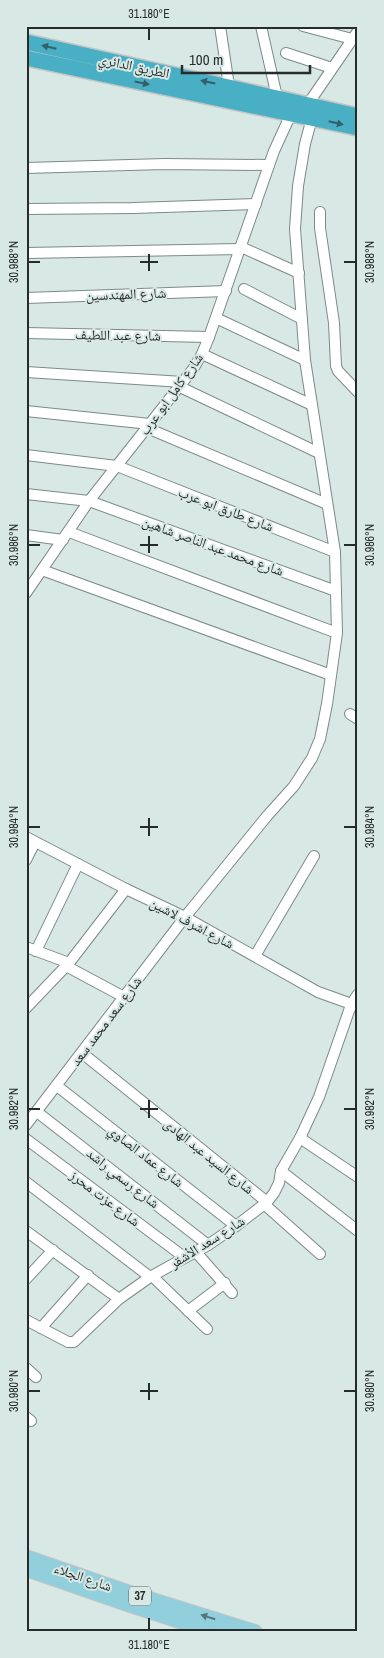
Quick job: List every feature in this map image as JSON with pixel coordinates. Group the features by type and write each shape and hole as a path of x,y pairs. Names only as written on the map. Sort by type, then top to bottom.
{"highway":[{"name":"الطريق الدائري","path":"26,42 113,69 291,114 310,111 358,116"},
{"name":"الطريق الدائري","path":"26,58 229,86 277,97 358,128"}],"main road":[{"name":"شارع الجلاء","path":"26,1557 133,1594 255,1632"},
{"name":"شارع الجلاء","path":"26,1569 213,1632"}],"street":[{"path":"220,26 229,86"},
{"path":"261,26 277,97"},
{"path":"303,26 355,35"},
{"name":"شارع سعد محمد سعد","path":"26,1125 185,916 294,786 312,758 320,739 336,633 335,552 305,360 295,229 298,186 310,111 332,68 355,35"},
{"path":"286,52 332,68"},
{"name":"شارع كامل ابو عرب","path":"26,593 89,501 182,384 202,354 210,337 269,165 291,114"},
{"path":"26,168 164,164 269,165"},
{"path":"26,209 256,204"},
{"path":"320,212 321,236 334,323 336,366 338,371 358,392"},
{"path":"26,253 240,248 299,273"},
{"path":"244,289 302,319"},
{"name":"شارع المهندسين","path":"26,298 226,291"},
{"path":"216,318 305,360"},
{"name":"شارع عبد اللطيف","path":"26,333 210,337"},
{"path":"202,354 312,404"},
{"path":"26,372 182,384 319,453"},
{"path":"26,411 148,426 327,504"},
{"name":"شارع طارق ابو عرب","path":"26,455 117,466 335,552"},
{"name":"شارع محمد عبد الناصر شاهين","path":"26,494 89,501 336,591"},
{"path":"26,535 66,536 336,633"},
{"path":"26,575 40,573 331,675"},
{"path":"26,860 31,840"},
{"name":"شارع اشرف لاشين","path":"31,840 126,889 185,916 318,992 355,1006"},
{"path":"255,956 314,856"},
{"path":"78,864 31,949 68,964 124,997"},
{"path":"28,1003 68,964 126,889"},
{"name":"شارع سعد الأشقر","path":"41,1328 68,1342 74,1342 119,1298 151,1276 236,1226 265,1203 276,1188 281,1171 300,1138 355,1006 358,994"},
{"name":"شارع السيد عبد الهادى","path":"82,1053 265,1203 320,1254"},
{"name":"شارع عماد الصاوي","path":"57,1086 236,1226"},
{"name":"شارع رسمي راشد","path":"37,1112 208,1244"},
{"path":"300,1138 358,1176"},
{"name":"شارع عزت محرز","path":"26,1139 184,1257"},
{"path":"281,1171 358,1231"},
{"path":"26,1182 151,1276 207,1329"},
{"path":"26,1231 119,1298"},
{"path":"26,1279 53,1250"},
{"path":"195,1251 232,1293"},
{"path":"26,1320 41,1328 88,1275"},
{"path":"188,1311 225,1284"},
{"path":"26,1368 36,1377"}]}
